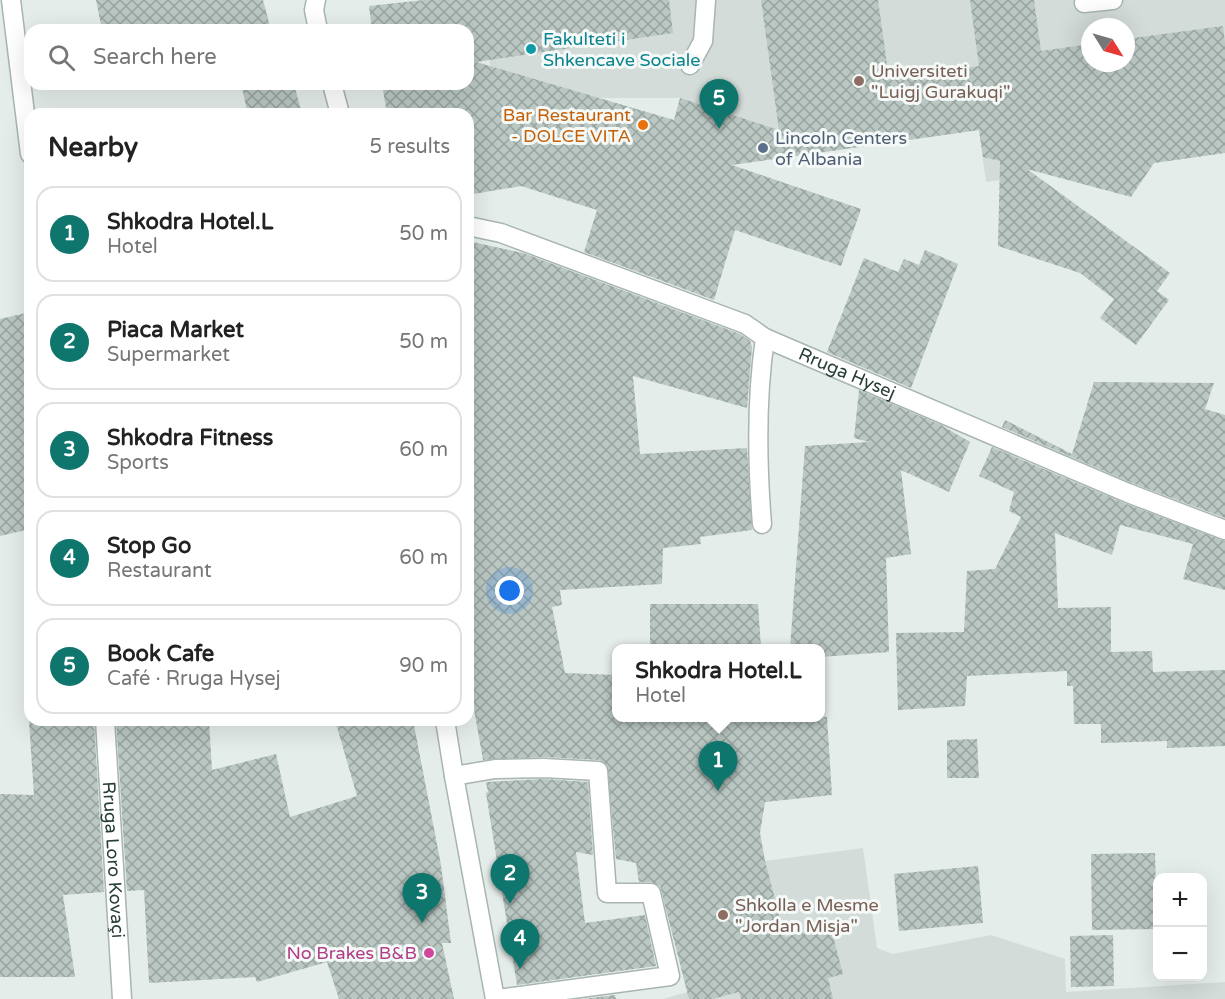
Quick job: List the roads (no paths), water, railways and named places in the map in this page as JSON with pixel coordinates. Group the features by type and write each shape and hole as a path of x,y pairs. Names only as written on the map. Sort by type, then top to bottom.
{"street":[{"path":"11,0 24,108"},
{"path":"316,0 314,10 317,24"},
{"path":"690,65 703,41 706,0"},
{"path":"1084,3 1113,0"},
{"path":"334,90 338,108"},
{"name":"Rruga Hysej","path":"474,227 501,233 745,324 765,338 1128,493 1225,531"},
{"path":"762,524 759,426 760,367 765,338"},
{"name":"Rruga Loro Kovaçi","path":"105,726 122,999"},
{"path":"446,726 454,776 496,999 669,976 651,893 606,893 598,771 544,768 495,769 454,776"}],"place":[{"name":"Fakulteti i Shkencave Sociale","path":"531,49"},
{"name":"Universiteti \"Luigj Gurakuqi\"","path":"859,81"},
{"name":"Bar Restaurant - DOLCE VITA","path":"643,125"},
{"name":"Book Cafe","path":"719,129"},
{"name":"Lincoln Centers of Albania","path":"763,148"},
{"name":"Shkodra Hotel.L","path":"718,791"},
{"name":"Piaca Market","path":"510,904"},
{"name":"Shkolla e Mesme \"Jordan Misja\"","path":"723,915"},
{"name":"Shkodra Fitness","path":"422,923"},
{"name":"No Brakes B&B","path":"429,953"},
{"name":"Stop Go","path":"520,969"}]}
